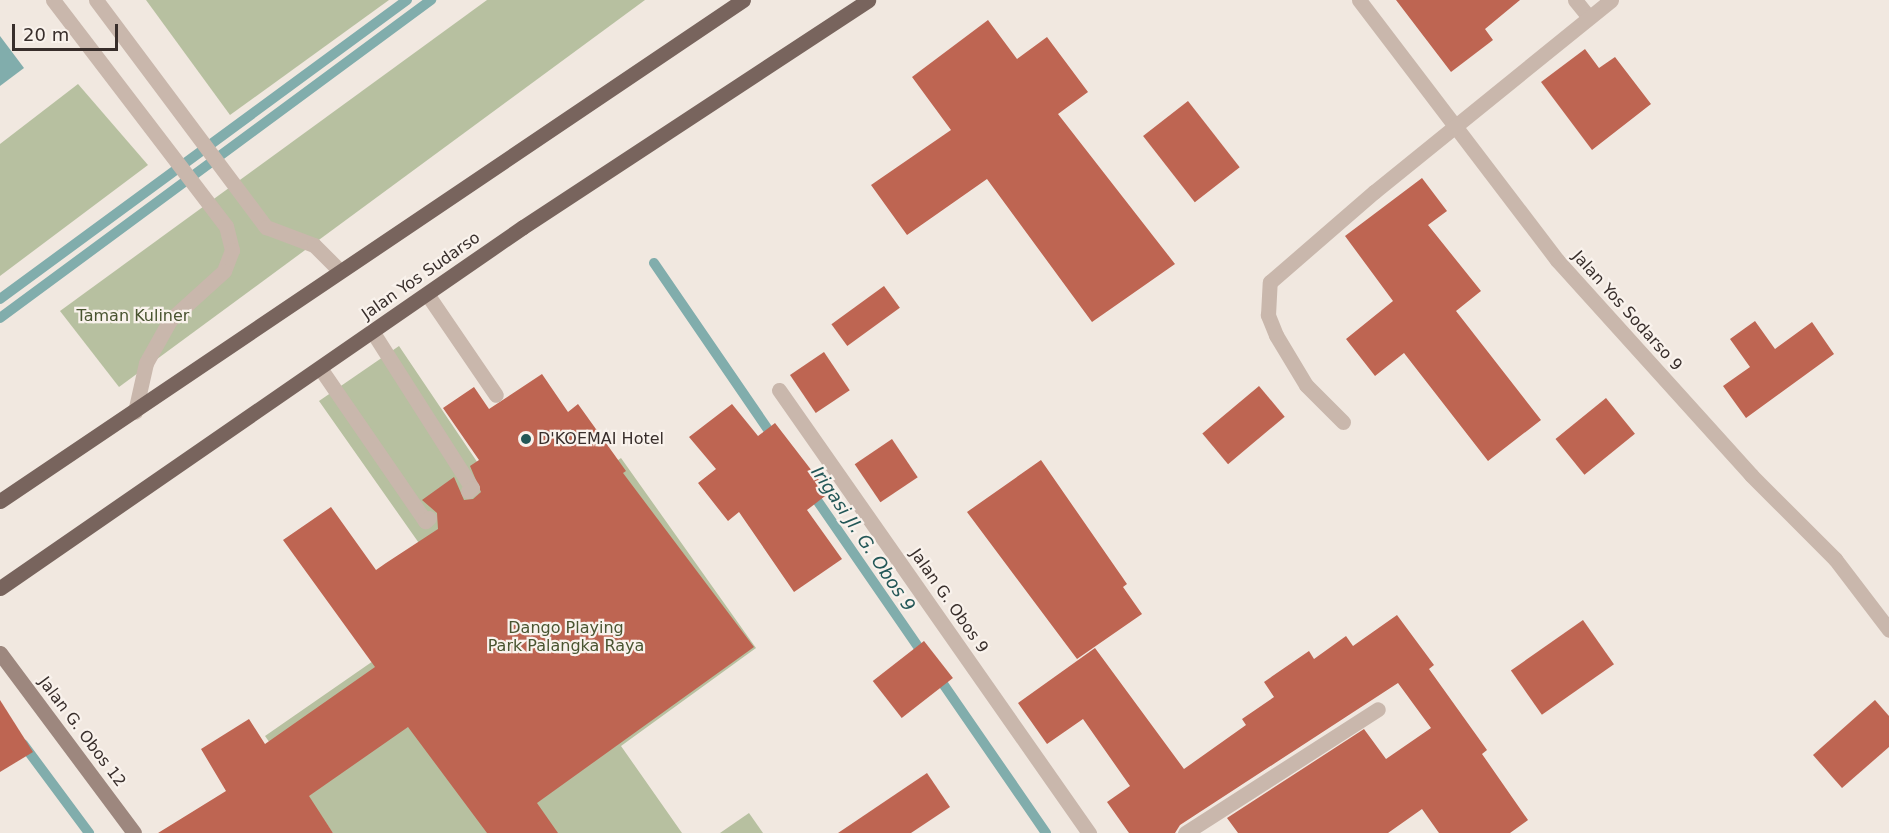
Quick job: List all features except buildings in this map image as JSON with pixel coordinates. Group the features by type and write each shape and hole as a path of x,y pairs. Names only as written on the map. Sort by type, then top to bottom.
{"main road":[{"path":"0,501 135,412 339,270 743,0"},
{"name":"Jalan Yos Sudarso","path":"0,588 372,331 868,0"}],"street":[{"path":"53,0 226,226 232,250 224,271 170,320 146,363 135,412"},
{"path":"96,0 266,227 314,245 339,270"},
{"name":"Jalan Yos Sodarso 9","path":"1359,0 1557,260 1743,466 1835,559 1889,630"},
{"path":"1575,0 1589,17"},
{"path":"1343,422 1306,386 1276,335 1268,315 1270,282 1365,199 1457,127 1611,0"},
{"path":"427,294 496,395"},
{"path":"372,331 472,488 468,491"},
{"path":"320,368 425,521 429,518"},
{"name":"Jalan G. Obos 9","path":"779,390 1089,833"},
{"name":"Jalan G. Obos 12","path":"0,653 134,833"},
{"path":"1185,833 1378,709"}],"green space":[{"path":"146,0 389,0 230,115"},
{"name":"Taman Kuliner","path":"487,0 645,0 119,387 60,311"},
{"path":"78,84 148,165 0,276 0,144"},
{"name":"Dango Playing Park Palangka Raya","path":"399,346 521,527 621,458 756,648 621,746 682,833 333,833 265,736 451,607 421,546 319,401"},
{"path":"749,813 763,833 720,833"}],"water":[{"path":"0,36 24,68 0,86"}],"waterway":[{"path":"0,299 407,0"},
{"path":"0,318 431,0"},
{"name":"Irigasi Jl. G. Obos 9","path":"654,263 775,440"},
{"name":"Irigasi Jl. G. Obos 9","path":"810,490 925,657"},
{"name":"Irigasi Jl. G. Obos 9","path":"937,675 1046,833"},
{"path":"23,744 89,833"}],"place":[{"name":"D'KOEMAI Hotel","path":"526,439"}]}
